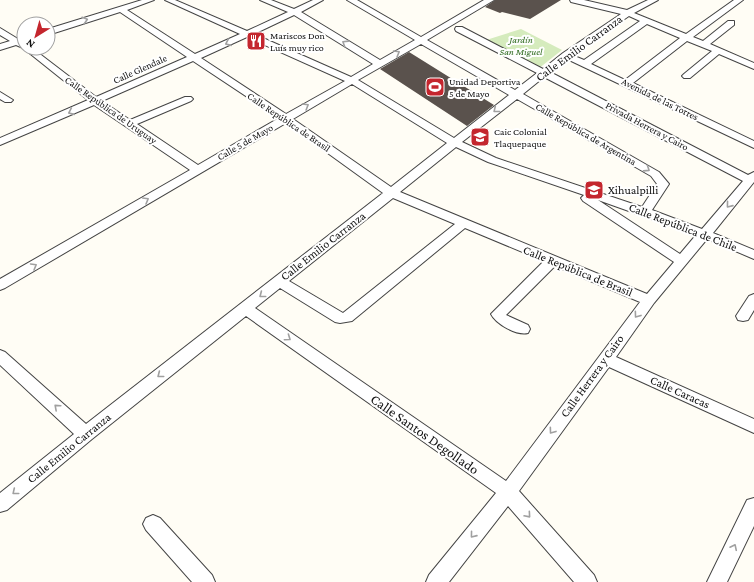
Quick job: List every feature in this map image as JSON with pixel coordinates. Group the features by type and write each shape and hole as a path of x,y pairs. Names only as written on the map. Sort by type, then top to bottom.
{"street":[{"path":"56,29 150,0"},
{"name":"Calle República de Chile","path":"170,0 351,80 455,143 492,160 645,212 705,234 754,255"},
{"path":"264,0 293,13 378,64"},
{"name":"Calle Glendale","path":"0,142 248,34 319,0"},
{"name":"Calle Glendale","path":"293,13 329,0"},
{"name":"Calle República de Argentina","path":"351,0 646,168 659,177 663,184 645,212"},
{"name":"Calle 5 de Mayo","path":"0,285 490,0"},
{"path":"574,0 628,14 754,66"},
{"name":"Calle Emilio Carranza","path":"0,504 390,192 455,143 566,55 628,14 654,0"},
{"path":"627,83 739,0"},
{"name":"Calle República de Brasil","path":"121,9 285,118 390,192 649,300"},
{"path":"585,64 646,21"},
{"path":"704,45 731,23"},
{"name":"Privada Herrera y Cairo","path":"459,29 752,177"},
{"path":"0,31 16,39"},
{"path":"0,47 16,43"},
{"path":"687,76 718,51"},
{"name":"Avenida de las Torres","path":"566,55 754,145"},
{"name":"Calle República de Uruguay","path":"37,56 95,101 198,170"},
{"path":"129,124 188,99"},
{"name":"Calle Herrera y Cairo","path":"436,582 508,492 649,300 752,177"},
{"path":"571,187 682,262"},
{"path":"278,281 340,318 347,317 464,223"},
{"path":"523,329 500,318 498,314 553,260"},
{"path":"743,316 754,299"},
{"name":"Calle Santos Degollado","path":"245,308 508,492 587,582"},
{"path":"0,356 86,434"},
{"name":"Calle Caracas","path":"606,359 754,426"},
{"path":"717,582 754,506"},
{"path":"152,524 205,582"}],"green space":[{"name":"Jardín San Miguel","path":"521,29 562,50 538,69 483,41"}],"building":[{"path":"495,0 561,0 530,19 502,12 500,13 485,7"},
{"name":"Unidad Deportiva 5 de Mayo","path":"409,52 494,105 467,126 380,69"}],"place":[{"name":"Mariscos Don Luís muy rico","path":"256,41"},
{"name":"Unidad Deportiva 5 de Mayo","path":"435,87"},
{"name":"Caic Colonial Tlaquepaque","path":"480,137"},
{"name":"Xihualpilli","path":"594,190"}]}
